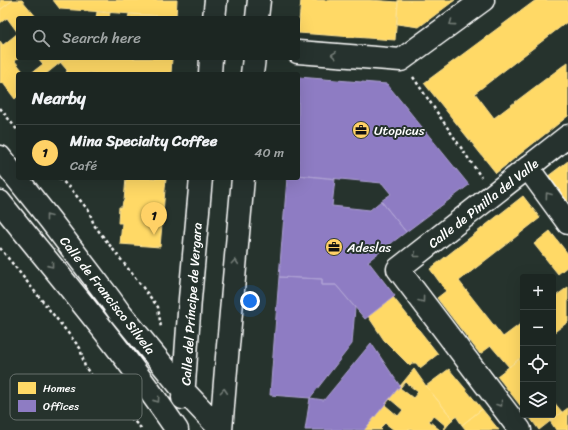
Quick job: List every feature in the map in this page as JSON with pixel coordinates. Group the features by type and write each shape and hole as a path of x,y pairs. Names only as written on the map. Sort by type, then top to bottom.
{"main road":[{"path":"214,16 216,0"},
{"path":"257,16 259,0"},
{"path":"300,52 401,60 483,0"},
{"path":"210,72 211,60"},
{"path":"252,72 254,60"},
{"name":"Calle de Pinilla del Valle","path":"520,430 398,269 568,136"},
{"name":"Calle de Francisco Silvela","path":"0,157 16,177"},
{"path":"528,168 568,223"},
{"name":"Calle de Francisco Silvela","path":"18,180 120,314 184,391 221,430"},
{"name":"Calle del Príncipe de Vergara","path":"181,430 190,299 201,180"},
{"path":"221,430 243,180"},
{"name":"Calle de Francisco Silvela","path":"0,202 137,374"},
{"name":"Calle de Francisco Silvela","path":"142,380 177,430"}],"path":[{"path":"401,60 493,196"},
{"path":"0,108 16,128"},
{"path":"61,180 70,188 89,211 94,225 158,307 161,330"},
{"path":"0,248 80,348 85,367 91,374"},
{"path":"132,420 142,430"}],"building: Homes":[{"path":"0,0 13,0 0,10"},
{"path":"13,0 22,0 35,16 16,16 16,30 7,18 0,23 0,10"},
{"path":"53,0 177,0 176,16 60,9"},
{"path":"301,0 370,0 398,2 395,40 300,33"},
{"path":"398,0 455,0 419,27 397,24"},
{"path":"536,0 568,0 568,23 567,22 475,93 494,118 568,62 568,116 496,173 424,83"},
{"path":"97,12 110,13 109,16 96,16"},
{"path":"129,14 161,16 128,16"},
{"path":"16,35 16,60 15,61 23,72 16,72 15,99 3,83 0,83 0,41 3,45"},
{"path":"40,60 64,60 48,72 33,72 43,64"},
{"path":"63,60 172,60 171,72 66,72 67,70 60,62"},
{"path":"568,161 568,202 547,177"},
{"path":"126,180 166,180 160,247 120,244 122,223 118,223 119,207 122,207"},
{"path":"523,196 540,218 459,281 503,337 520,324 520,358 509,367 491,346 480,354 437,298 446,291 430,269"},
{"path":"550,231 568,254 568,266 558,274 534,244"},
{"path":"568,287 568,322 556,331 556,310 556,296"},
{"path":"393,297 438,354 420,368 416,363 412,363 410,366 384,340 368,316"},
{"path":"519,359 520,360 520,405 497,376"},
{"path":"414,369 453,419 444,430 446,426 433,415 429,421 440,430 394,430 385,423 380,428 382,430 364,430","holes":["405,382 418,392 413,398 400,388","390,399 403,410 398,416 385,405"]},
{"path":"449,369 482,409 462,425 456,416 453,419 426,386"},
{"path":"556,405 562,412 556,417"},
{"path":"568,408 568,430 556,430 550,421"},
{"path":"482,409 499,430 466,430 462,425"},
{"path":"530,418 554,418 539,430"}],"building: Offices":[{"name":"Utopicus","path":"300,77 387,84 469,185 406,232 381,201 391,194 382,183 300,175"},
{"name":"Adeslas","path":"300,175 335,179 332,206 370,210 381,201 406,232 368,261 395,296 365,319 336,285 322,285 322,279 279,277 287,180 300,180"},
{"path":"279,277 322,279 322,285 336,285 355,308 352,344 310,398 270,395"},
{"path":"371,343 400,386 364,430 305,430 310,398 324,400"}],"place":[{"name":"Utopicus","path":"361,130"},
{"name":"Mina Specialty Coffee","path":"154,235"},
{"name":"Adeslas","path":"334,247"}]}
